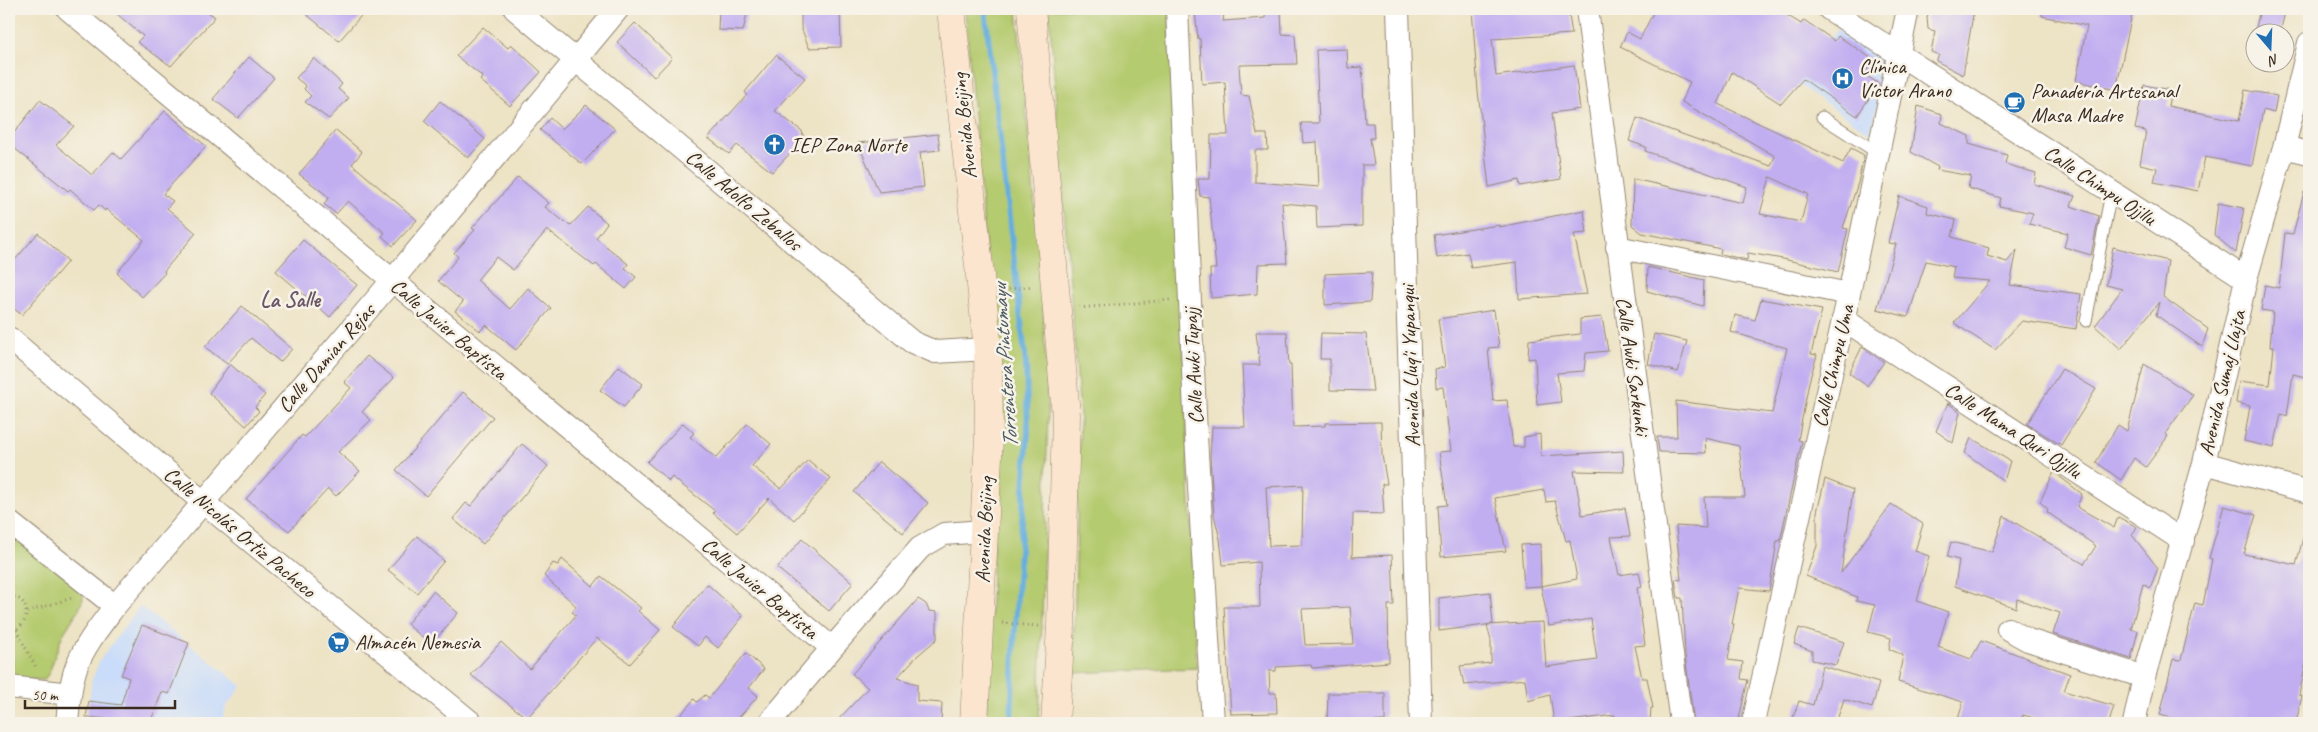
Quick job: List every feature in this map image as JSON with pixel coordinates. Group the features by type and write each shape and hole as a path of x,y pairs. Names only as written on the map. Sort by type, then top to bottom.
{"main road":[{"name":"Avenida Beijing","path":"951,9 988,349 988,437 974,723"},
{"path":"1031,9 1066,415 1061,626 1055,723"}],"street":[{"name":"Calle Javier Baptista","path":"68,9 391,282 832,648"},
{"name":"Calle Adolfo Zeballos","path":"515,9 576,58 912,342 935,352 988,349"},
{"name":"Calle Damian Rejas","path":"67,723 59,693 77,666 90,640 115,606 391,282 618,9"},
{"name":"Calle Awki Tupajj","path":"1177,9 1190,298 1213,723"},
{"name":"Avenida Lluq'i Yupanqui","path":"1398,9 1421,723"},
{"name":"Calle Awki Sarkunki","path":"1587,9 1681,723"},
{"name":"Calle Chimpu Ojjllu","path":"1829,9 2246,279"},
{"name":"Calle Chimpu Uma","path":"1753,723 1849,294 1908,9"},
{"name":"Avenida Sumaj Llajta","path":"2134,723 2144,676 2204,463 2246,279 2284,147 2309,43"},
{"path":"2284,147 2309,153"},
{"path":"1617,247 1849,294"},
{"name":"Calle Mama Quri Ojjllu","path":"1843,319 2183,541"},
{"name":"Calle Nicolás Ortiz Pacheco","path":"9,338 203,502 472,723"},
{"path":"2204,463 2309,492"},
{"path":"9,522 115,606"},
{"path":"769,723 920,548 944,534 983,532"},
{"path":"2008,629 2028,640 2144,676"},
{"path":"9,687 59,693"}],"lane":[{"path":"1822,117 1878,153"},
{"path":"2086,321 2111,193"}],"path":[{"path":"1001,290 1020,288"},
{"path":"1058,310 1190,298"},
{"path":"27,612 97,591"},
{"path":"9,596 19,598 26,607 27,612 24,623 16,630 9,632"},
{"path":"1006,624 1025,626"},
{"path":"16,630 59,693"}],"shaded area":[{"name":"Clínica Víctor Arano","path":"1838,29 1879,56 1885,72 1871,134 1798,84"},
{"path":"140,606 242,686 226,707 221,723 147,723 87,717 92,680 100,660"}],"green space":[{"path":"965,9 1017,9 1042,285 1048,413 1039,723 986,723 999,404"},
{"path":"1049,9 1169,9 1197,668 1073,673 1080,415"},
{"path":"9,530 82,590 83,599 79,609 62,636 49,673 44,680 9,679"}],"building":[{"path":"111,9 204,9 215,17 171,66 137,42 143,36"},
{"path":"300,9 367,9 339,41"},
{"path":"719,9 748,9 743,31 718,30"},
{"path":"801,9 840,9 841,47 809,48 801,27"},
{"path":"1266,9 1281,9 1282,34 1295,35 1297,64 1239,65 1241,95 1249,96 1257,134 1267,134 1268,150 1255,150 1255,182 1319,187 1317,142 1303,143 1301,123 1319,123 1316,50 1347,49 1348,68 1362,67 1365,123 1373,123 1374,138 1370,138 1374,165 1362,165 1362,226 1317,228 1316,206 1282,203 1287,263 1258,264 1257,294 1211,298 1210,269 1216,269 1209,197 1200,196 1198,179 1210,179 1211,135 1228,135 1225,82 1202,84 1200,39 1198,39 1195,11 1224,13 1223,21 1265,18"},
{"path":"1472,9 1501,9 1501,11 1568,9 1572,34 1492,39 1496,76 1574,65 1580,109 1552,113 1561,179 1520,186 1519,180 1489,187 1478,91"},
{"path":"1655,9 1777,9 1801,24 1804,20 1835,41 1838,36 1874,60 1864,74 1879,84 1857,116 1803,79 1781,104 1732,72 1718,104 1843,163 1851,148 1864,155 1858,183 1843,228 1848,229 1838,272 1748,253 1747,260 1720,254 1721,249 1642,233 1632,225 1633,179 1743,203 1747,187 1645,151 1646,147 1629,141 1637,118 1771,166 1775,156 1682,102 1690,82 1620,47 1627,32 1640,39","holes":["1770,177 1808,194 1801,222 1760,214"]},
{"path":"1930,9 1974,9 1963,75 1936,61 1939,55 1931,52 1935,31 1928,29 1927,17"},
{"path":"2043,9 2133,9 2116,90 2076,81 2087,26 2042,16"},
{"path":"2260,9 2286,9 2283,22 2257,22"},
{"path":"635,23 672,58 654,77 617,42"},
{"path":"483,27 508,48 511,44 541,72 510,106 480,80 483,77 456,56"},
{"path":"776,55 805,78 775,111 802,131 804,139 772,172 737,145 729,154 708,138 747,95 745,92"},
{"path":"249,57 274,78 238,118 213,99"},
{"path":"314,58 342,84 338,89 349,98 329,119 305,102 311,96 304,89 306,86 296,78"},
{"path":"2144,85 2171,90 2168,106 2239,121 2245,90 2277,96 2274,113 2263,110 2252,166 2205,157 2198,191 2154,182 2157,168 2140,164 2146,131 2135,129"},
{"path":"40,100 74,126 56,145 92,175 113,152 121,159 165,111 206,146 163,194 173,201 167,208 196,233 164,271 165,273 142,297 117,273 144,240 106,209 105,211 99,205 94,210 70,189 68,191 9,144 9,139"},
{"path":"440,101 485,139 468,158 424,121"},
{"path":"586,105 615,129 582,164 540,130 550,118 562,129"},
{"path":"1918,106 1942,114 1941,123 1969,136 1969,144 2007,155 2005,164 2036,173 2034,184 2075,196 2071,206 2099,216 2091,255 2064,247 2068,233 2029,224 2033,213 1999,206 2001,198 1968,188 1971,176 1937,170 1938,167 1911,152"},
{"path":"336,130 362,152 352,164 417,220 393,246 382,236 385,233 348,201 336,214 324,204 329,197 299,174"},
{"path":"938,134 940,150 920,152 924,187 879,192 858,143"},
{"path":"518,177 549,203 545,207 570,226 588,207 607,223 596,238 628,264 625,268 636,277 626,289 596,264 594,266 547,230 513,270 496,257 477,280 510,309 528,288 551,308 516,350 486,325 480,331 455,311 463,302 438,281 458,257 454,253 475,230 472,228"},
{"path":"2304,192 2309,192 2309,378 2293,374 2287,416 2281,414 2274,448 2244,441 2250,406 2236,403 2239,381 2270,385 2274,347 2270,347 2273,312 2261,310 2265,285 2279,288 2285,233 2293,234"},
{"path":"1899,196 1928,206 1927,213 1956,220 1952,237 1989,248 1987,256 2007,262 2017,250 2010,285 2081,294 2076,329 2022,321 1995,350 1954,323 1990,281 1952,278 1954,267 1926,261 1908,317 1877,309 1896,244 1888,243"},
{"path":"2218,203 2244,208 2236,253 2214,235"},
{"path":"1584,210 1587,233 1574,234 1587,294 1519,299 1517,262 1471,268 1468,253 1437,258 1434,235 1499,225 1499,227"},
{"path":"38,233 68,261 22,315 9,305 9,267"},
{"path":"303,240 357,285 330,317 276,271"},
{"path":"2113,247 2168,261 2163,297 2208,329 2202,347 2156,315 2159,302 2121,349 2095,326 2122,289 2106,285"},
{"path":"1648,267 1704,280 1703,306 1647,291"},
{"path":"1372,272 1370,302 1325,305 1325,274"},
{"path":"1761,299 1822,310 1811,354 1817,355 1809,382 1798,440 1802,441 1780,541 1777,541 1769,591 1739,588 1728,660 1743,662 1741,679 1748,680 1738,723 1694,723 1685,655 1682,598 1678,598 1675,579 1681,580 1676,526 1706,528 1704,497 1745,497 1739,446 1705,438 1706,453 1659,452 1657,437 1677,437 1676,401 1772,413 1787,348 1731,332 1735,315 1755,320"},
{"path":"242,306 292,349 280,362 251,338 227,364 205,347"},
{"path":"1494,310 1499,347 1488,348 1493,401 1507,400 1513,447 1524,447 1524,437 1540,434 1541,456 1623,451 1624,472 1574,471 1582,515 1625,508 1630,536 1611,537 1619,575 1639,572 1642,587 1637,588 1645,645 1635,646 1642,678 1647,678 1653,708 1651,708 1650,723 1615,723 1615,715 1554,723 1550,695 1528,701 1525,679 1464,685 1460,666 1491,663 1491,641 1487,625 1543,622 1546,667 1597,660 1591,619 1549,626 1541,586 1577,579 1570,540 1566,541 1555,501 1546,502 1544,490 1495,498 1506,551 1441,557 1438,506 1447,505 1439,452 1451,451 1443,387 1436,388 1435,369 1445,367 1438,319"},
{"path":"1602,317 1608,351 1586,353 1584,371 1557,373 1561,402 1537,405 1535,358 1528,359 1529,340 1580,334 1580,319"},
{"path":"1256,332 1287,332 1289,365 1291,365 1293,427 1325,426 1325,423 1381,422 1382,455 1387,484 1382,484 1384,514 1353,513 1352,557 1392,555 1394,605 1388,605 1389,662 1312,668 1311,665 1276,667 1276,671 1269,671 1270,693 1276,693 1277,713 1231,714 1224,607 1260,607 1259,562 1223,565 1220,539 1214,515 1210,457 1212,427 1245,427 1242,365 1260,365","holes":["1303,485 1302,545 1269,546 1266,487","1350,607 1353,644 1305,645 1302,609"]},
{"path":"1321,333 1366,334 1373,391 1330,390 1330,359 1320,359"},
{"path":"1654,334 1687,341 1678,372 1648,364"},
{"path":"1862,347 1884,362 1867,386 1849,373"},
{"path":"367,356 394,378 362,412 371,420 338,452 360,471 336,496 328,489 289,531 246,499 302,435 305,437 351,388 344,382"},
{"path":"230,364 265,395 255,407 259,411 246,426 209,393"},
{"path":"2144,364 2193,395 2165,434 2168,436 2146,467 2134,458 2121,480 2096,462 2118,425 2127,431"},
{"path":"619,366 643,384 624,407 600,390"},
{"path":"2062,369 2096,389 2061,445 2027,424"},
{"path":"463,392 493,417 426,496 396,470"},
{"path":"1948,403 1960,412 1953,443 1936,431"},
{"path":"683,423 694,433 690,437 716,458 747,424 771,444 752,466 781,489 808,460 831,479 794,520 769,498 737,533 713,513 715,511 672,477 669,481 647,462"},
{"path":"1971,438 2010,461 2004,481 1965,453"},
{"path":"522,444 548,466 483,544 453,519 466,503 471,506"},
{"path":"879,462 928,503 903,533 854,492"},
{"path":"2054,472 2082,494 2077,507 2114,528 2118,517 2137,527 2132,535 2158,568 2150,588 2143,584 2131,629 2138,631 2131,659 2053,634 2060,613 2017,599 2016,608 1955,586 1959,560 1947,557 1951,542 1992,552 2004,516 2084,564 2096,546 2047,512 2048,509 2040,502"},
{"path":"1825,479 1853,490 1841,573 1891,504 1923,524 1915,551 1929,556 1917,601 1948,612 1938,647 1971,659 1981,641 2070,674 2064,691 2114,706 2109,723 2052,723 2023,715 2021,723 1957,723 1963,702 1898,682 1903,655 1889,649 1891,638 1868,632 1875,605 1856,601 1857,597 1806,576 1817,546 1817,512"},
{"path":"2224,506 2256,515 2244,554 2296,565 2304,534 2309,535 2309,649 2299,695 2302,696 2296,723 2190,723 2160,715 2173,659 2181,660 2195,603 2203,605 2212,559 2209,558"},
{"path":"417,536 444,561 417,593 388,570"},
{"path":"802,539 853,583 829,611 777,568"},
{"path":"1540,544 1541,586 1524,587 1521,545"},
{"path":"562,559 593,586 601,576 641,608 638,611 660,630 630,664 597,638 527,718 471,675 501,642 530,669 576,615 572,612 576,606 544,576 553,563 558,565"},
{"path":"707,584 743,616 718,648 705,637 698,646 673,627"},
{"path":"433,591 458,613 431,645 407,624"},
{"path":"1490,592 1493,624 1439,631 1439,598"},
{"path":"918,599 926,604 929,611 937,612 937,639 917,656 897,678 917,684 917,701 942,703 941,723 835,723 868,688 852,674"},
{"path":"142,625 189,643 169,694 162,692 150,723 86,717 89,701 121,705 129,678 121,675"},
{"path":"1799,628 1844,642 1836,665 1812,660 1812,651 1794,644"},
{"path":"746,653 764,669 749,688 758,696 734,723 674,723 694,699 697,702 705,695 709,698"},
{"path":"1822,666 1879,683 1872,708 1844,699 1836,723 1791,723 1799,701 1813,705"},
{"path":"1328,693 1385,693 1385,721 1327,723"}],"waterway":[{"name":"Torrentera Pintumayu","path":"985,9 1026,364 1028,431 1015,626 1011,723"}],"place":[{"name":"Clínica Víctor Arano","path":"1843,78"},
{"name":"Panadería Artesanal Masa Madre","path":"2015,103"},
{"name":"IEP Zona Norte","path":"774,145"},
{"name":"Almacén Nemesia","path":"339,642"}],"district":[{"name":"La Salle","path":"290,299"}]}
